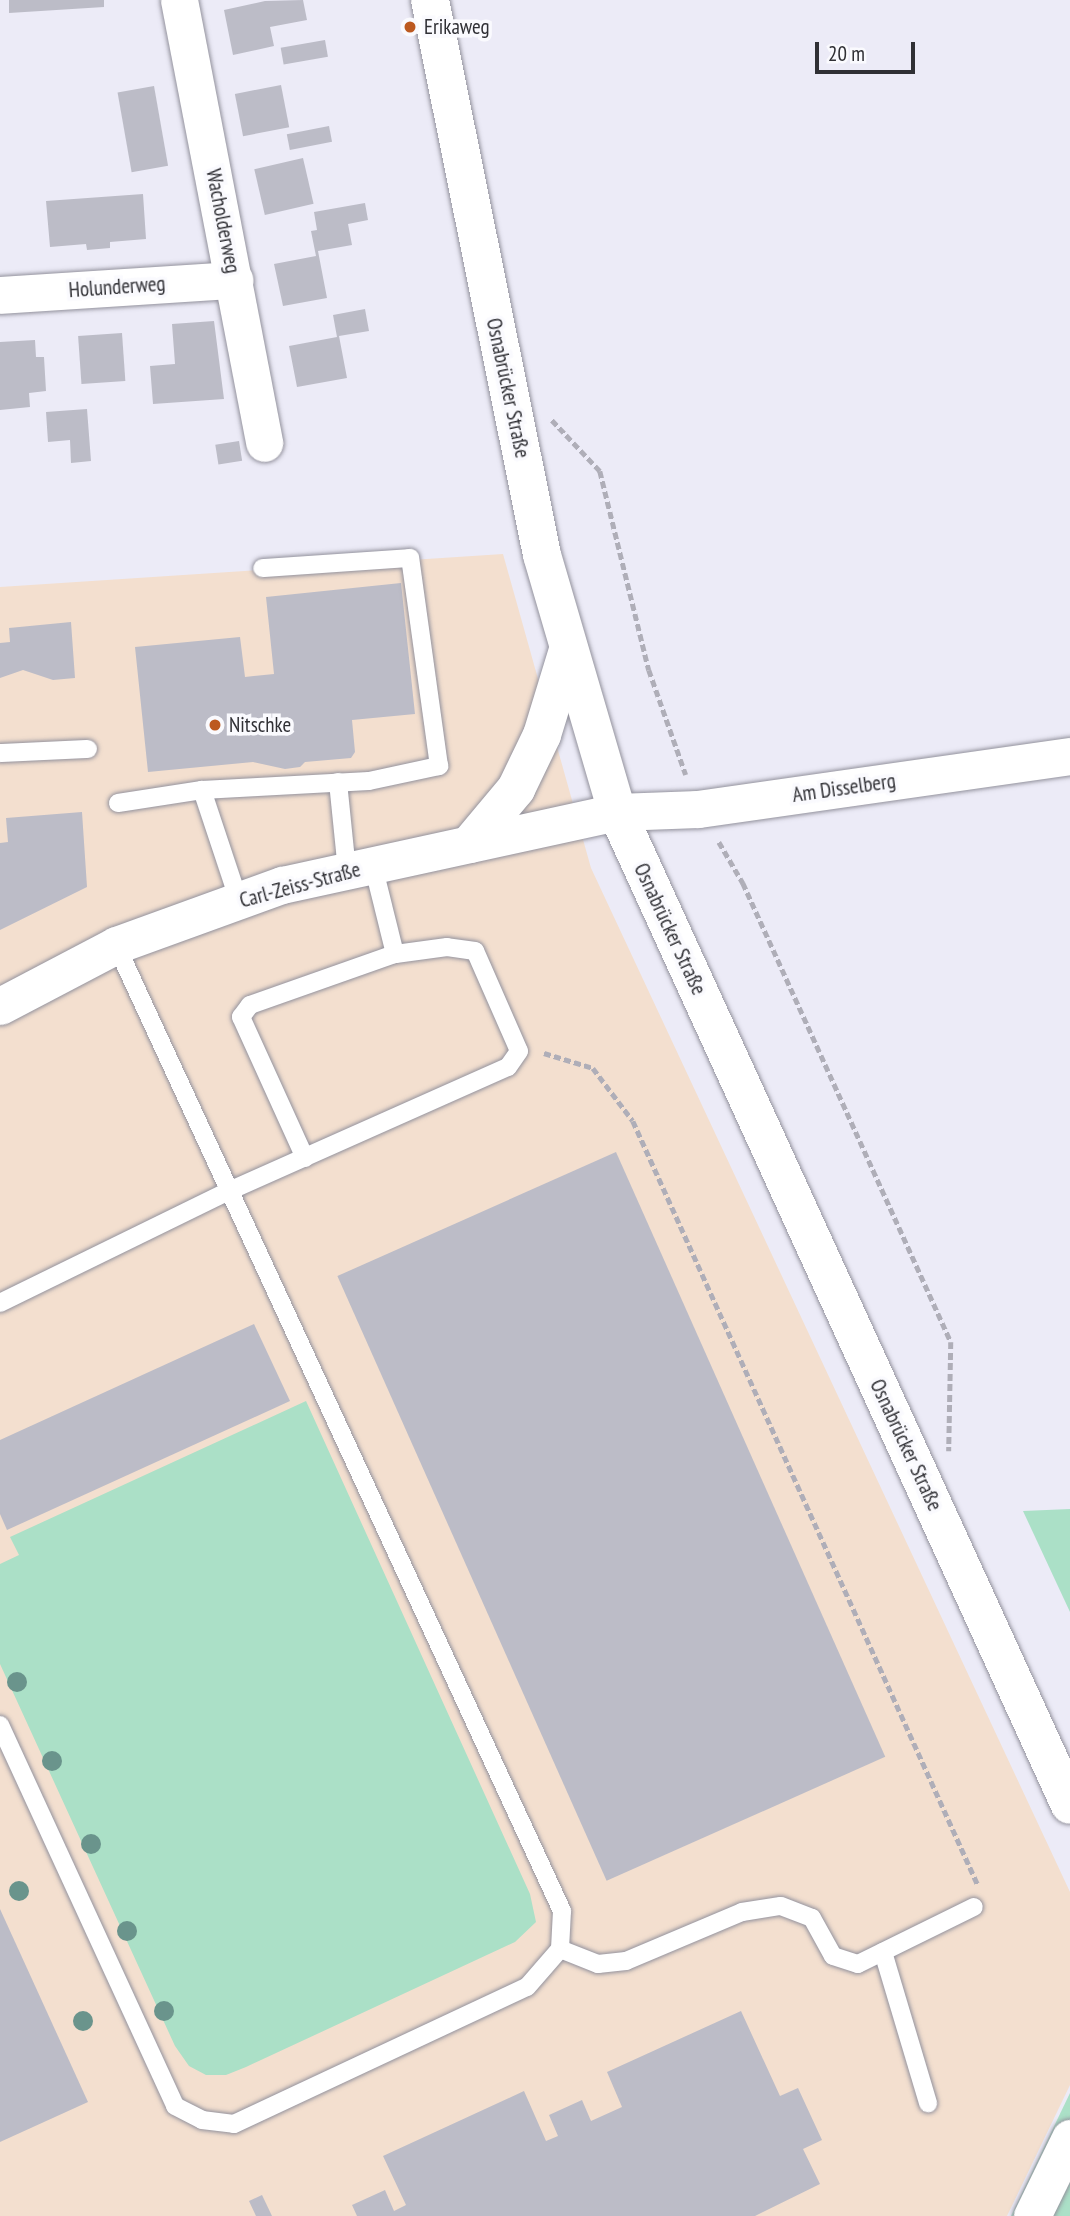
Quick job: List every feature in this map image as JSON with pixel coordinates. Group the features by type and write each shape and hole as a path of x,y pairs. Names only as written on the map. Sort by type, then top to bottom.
{"main road":[{"name":"Osnabrücker Straße","path":"430,0 542,555 567,653 617,813 1070,1805"},
{"path":"470,844 516,789 542,735 567,653"}],"street":[{"name":"Wacholderweg","path":"179,0 235,279 264,443"},
{"name":"Holunderweg","path":"0,295 235,279"},
{"name":"Am Disselberg","path":"617,813 698,809 1070,756"},
{"name":"Carl-Zeiss-Straße","path":"0,1006 116,945 239,901 360,868 617,813"},
{"path":"1032,2216 1070,2138"}],"lane":[{"path":"118,803 202,790 338,782 439,766 410,558 261,568"},
{"path":"0,753 88,749"},
{"path":"338,782 360,868 396,954"},
{"path":"202,790 239,901"},
{"path":"0,1725 175,2106 202,2120 234,2124 527,1987 560,1949 562,1912 116,945"},
{"path":"0,1303 229,1191 304,1158 508,1067 519,1051 475,951 447,947 396,954 250,1005 241,1017 304,1158"},
{"path":"560,1949 598,1964 626,1961 742,1912 781,1906 812,1918 833,1956 858,1964 974,1907"},
{"path":"883,1952 928,2103"}],"path":[{"path":"547,415 600,471 649,670 698,809 743,883 951,1342 949,1457"},
{"path":"519,1051 554,1054 593,1068 633,1121 979,1879 974,1907"}],"shaded area":[{"path":"503,554 591,868 1070,1892 1070,2085 1007,2216 0,2216 0,587"}],"green space":[{"path":"306,1401 530,1894 536,1922 515,1942 246,2067 226,2075 206,2075 189,2066 175,2046 0,1664 0,1564 19,1555 10,1537"},
{"path":"1070,1509 1070,1612 1023,1511"},
{"path":"1070,2093 1070,2216 1011,2216"}],"building":[{"path":"9,0 104,0 104,7 9,13"},
{"path":"303,0 307,20 270,27 274,46 233,55 224,10 265,1"},
{"path":"325,40 328,57 284,65 281,48"},
{"path":"281,85 289,127 243,136 235,94"},
{"path":"154,86 168,166 132,172 118,92"},
{"path":"329,126 332,142 290,150 287,134"},
{"path":"303,158 314,204 265,215 254,169"},
{"path":"143,194 146,239 110,242 110,248 87,250 86,244 50,247 46,201"},
{"path":"365,203 368,220 348,224 352,245 318,251 327,298 283,306 274,264 316,256 311,231 317,230 314,212"},
{"path":"365,309 369,331 339,336 347,378 297,387 289,346 337,337 333,315"},
{"path":"214,321 224,399 153,404 150,366 175,364 172,324"},
{"path":"122,333 125,381 81,384 78,336"},
{"path":"35,340 36,357 44,357 46,391 29,393 30,407 0,410 0,342"},
{"path":"87,409 91,461 71,463 70,440 48,442 46,412"},
{"path":"239,441 242,461 218,465 215,445"},
{"path":"401,583 415,714 352,720 355,752 351,758 305,762 300,767 285,769 253,762 148,772 135,647 240,637 245,677 274,674 266,597"},
{"path":"71,622 75,678 53,680 23,670 0,678 0,643 10,642 9,628"},
{"path":"82,812 87,887 0,930 0,843 8,842 6,818"},
{"path":"616,1152 885,1757 607,1881 337,1276"},
{"path":"254,1324 290,1401 7,1530 0,1514 0,1440"},
{"path":"0,1909 88,2102 0,2142"},
{"path":"741,2011 780,2096 798,2088 822,2140 803,2149 820,2184 755,2216 357,2216 352,2205 385,2190 394,2211 406,2205 383,2156 524,2091 546,2141 558,2136 549,2115 582,2100 591,2121 622,2107 607,2072"},
{"path":"262,2195 272,2216 256,2216 249,2201"}],"place":[{"name":"Erikaweg","path":"410,27"},
{"name":"Nitschke","path":"215,725"}]}
